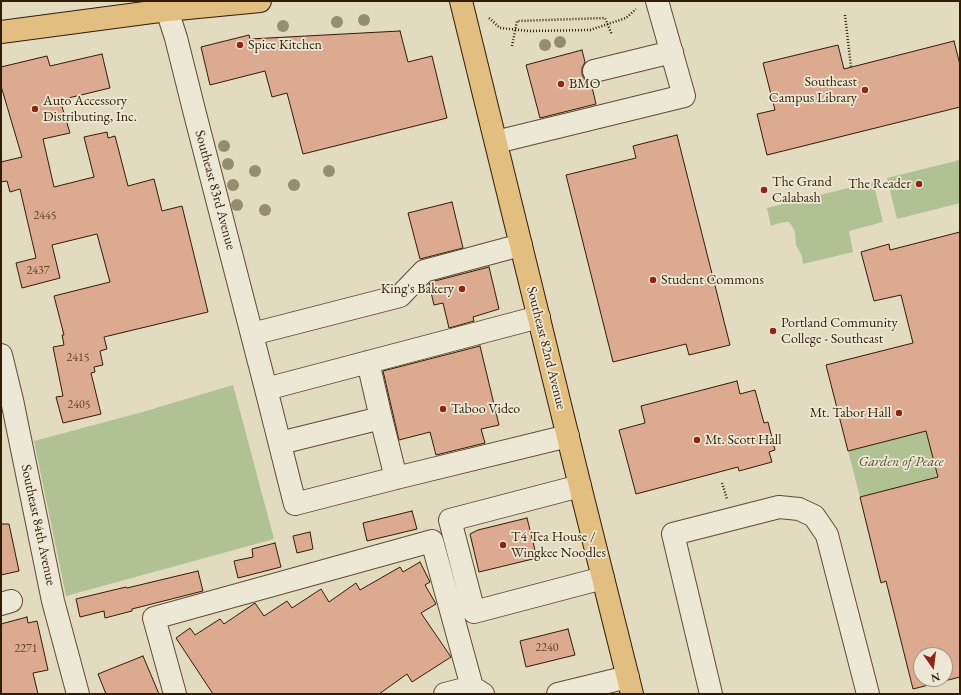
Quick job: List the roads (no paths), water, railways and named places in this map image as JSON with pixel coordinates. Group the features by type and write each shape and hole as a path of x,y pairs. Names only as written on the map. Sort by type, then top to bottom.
{"main road":[{"path":"1,32 167,10 260,1"},
{"name":"Southeast 82nd Avenue","path":"461,1 630,685"}],"street":[{"path":"496,142 684,96 672,52 649,3"},
{"name":"Southeast 83rd Avenue","path":"167,10 176,38 194,114 264,379 295,504 396,478"},
{"path":"594,71 672,52"},
{"path":"252,334 400,296 424,271 521,245"},
{"path":"264,379 368,362 539,317"},
{"name":"Southeast 84th Avenue","path":"1,355 12,400 53,601 78,694"},
{"path":"368,362 396,478 568,436"},
{"path":"280,443 381,418"},
{"path":"580,486 450,520 474,612 603,578"},
{"path":"712,694 673,534 779,507 799,509 814,516 827,535 868,694"},
{"path":"175,694 154,618 432,542 477,690 445,694"},
{"path":"558,694 630,685"}],"place":[{"name":"Spice Kitchen","path":"240,45"},
{"name":"BMO","path":"561,84"},
{"name":"Southeast Campus Library","path":"865,90"},
{"name":"Auto Accessory Distributing, Inc.","path":"35,109"},
{"name":"The Reader","path":"919,184"},
{"name":"The Grand Calabash","path":"764,190"},
{"name":"Student Commons","path":"653,280"},
{"name":"King's Bakery","path":"462,289"},
{"name":"Portland Community College - Southeast","path":"773,331"},
{"name":"Taboo Video","path":"443,409"},
{"name":"Mt. Tabor Hall","path":"899,413"},
{"name":"Mt. Scott Hall","path":"697,440"},
{"name":"T4 Tea House / Wingkee Noodles","path":"503,545"}],"park label":[{"name":"Garden of Peace","path":"901,462"}]}
